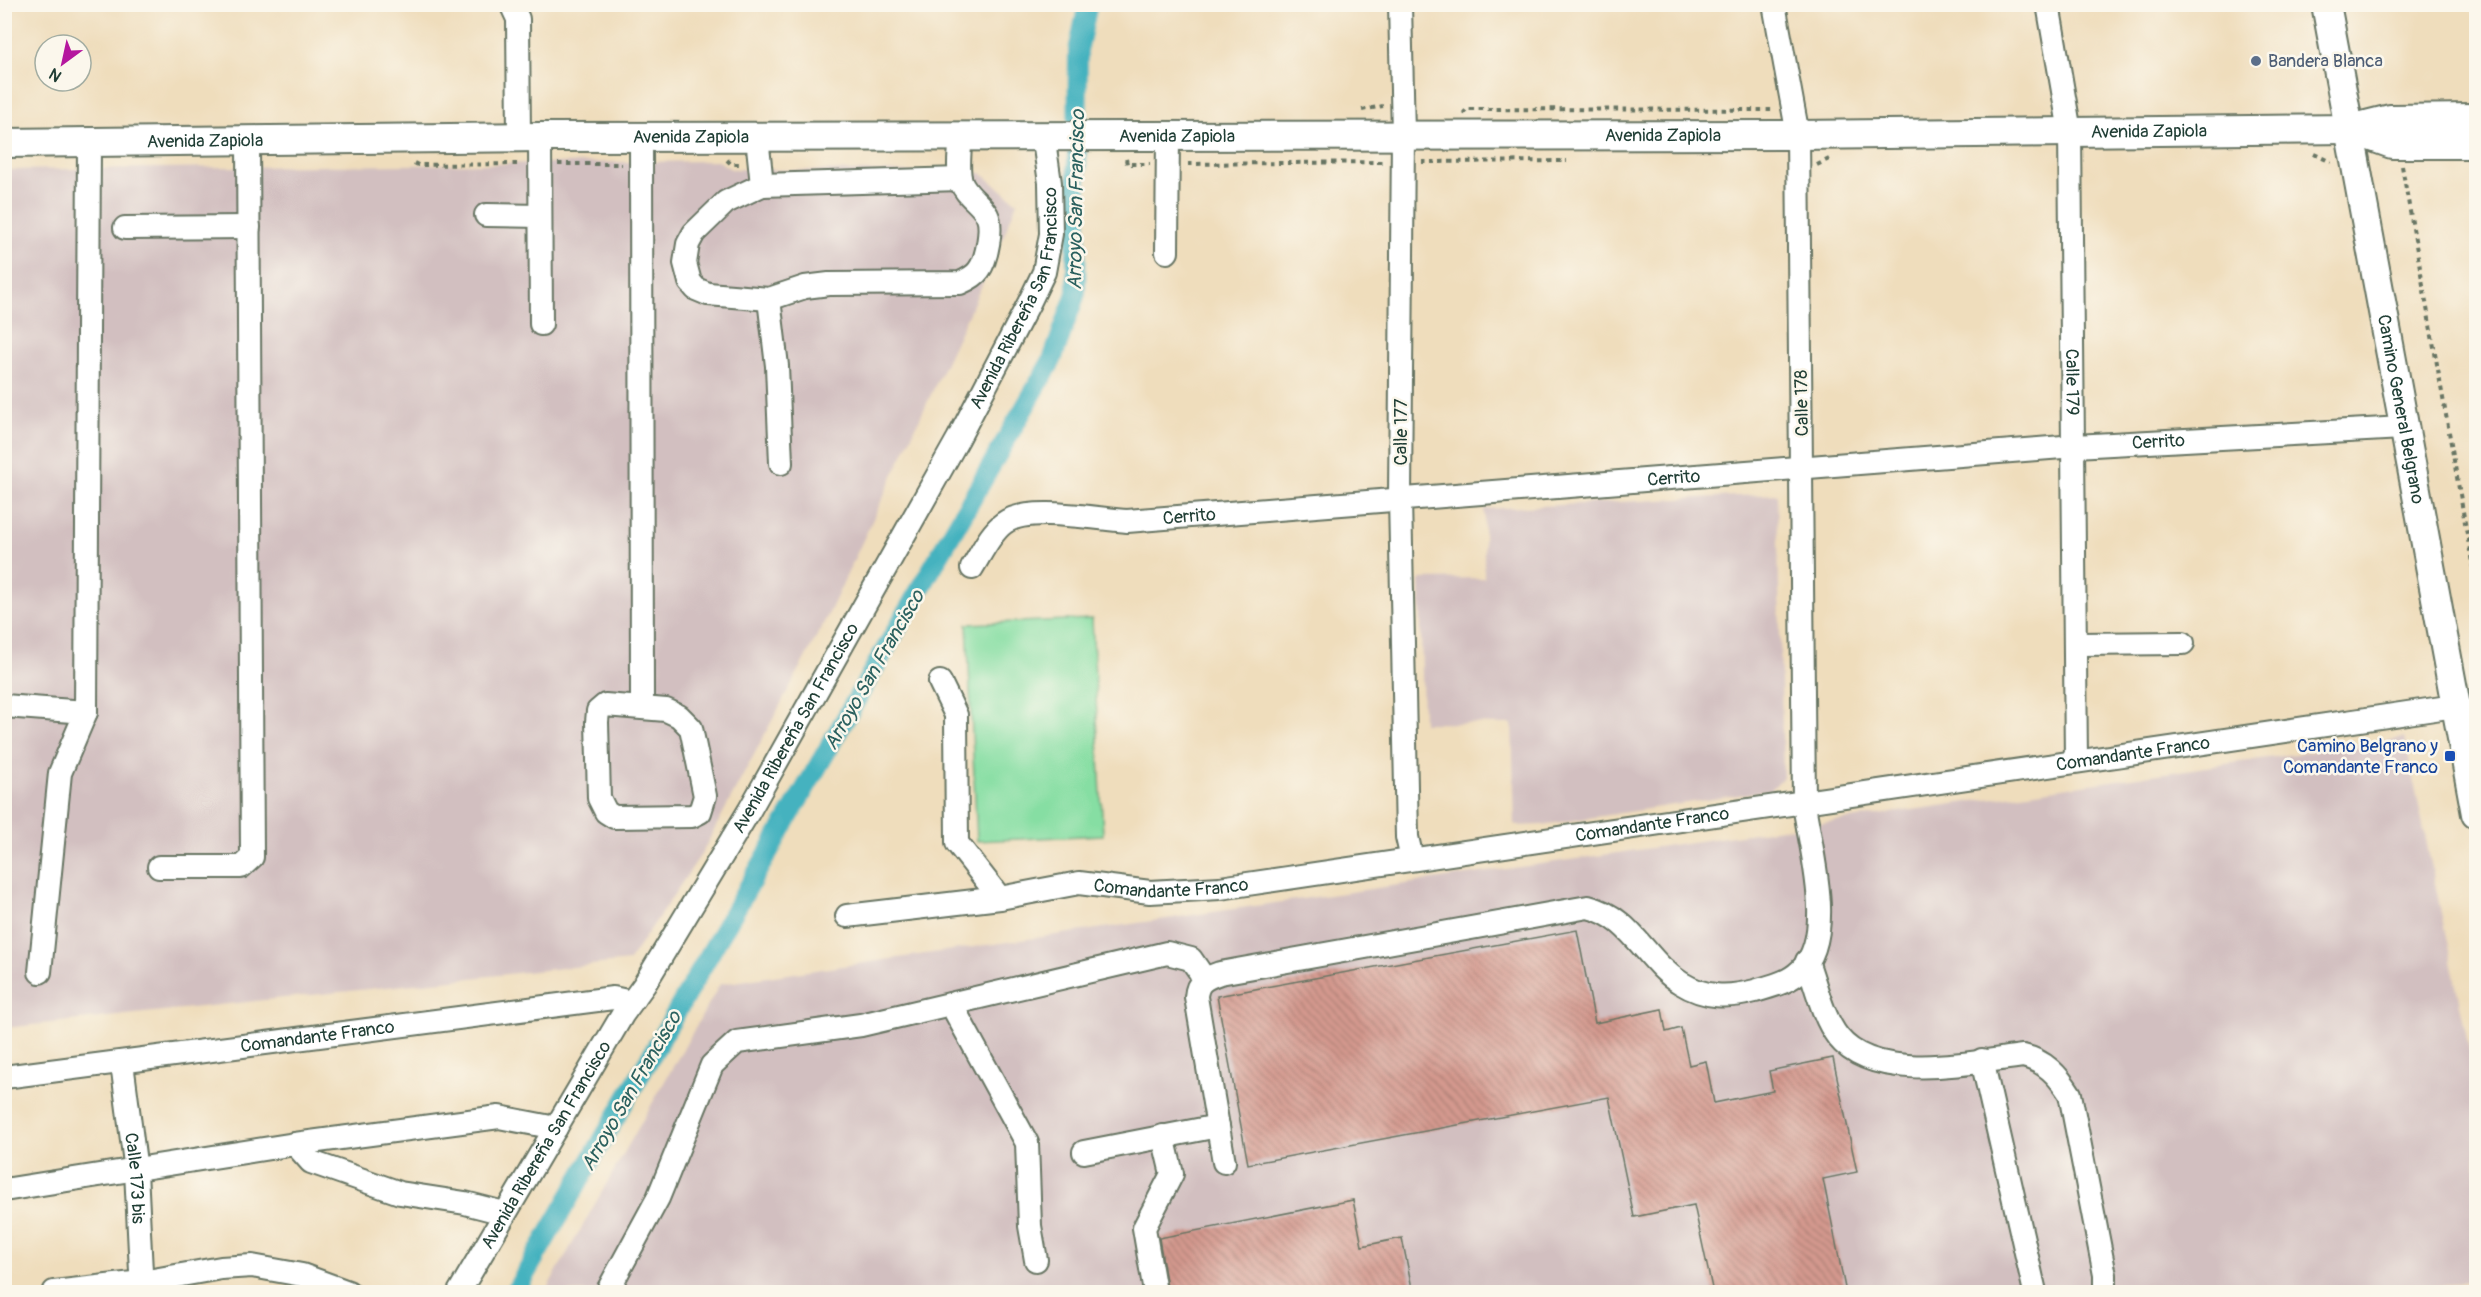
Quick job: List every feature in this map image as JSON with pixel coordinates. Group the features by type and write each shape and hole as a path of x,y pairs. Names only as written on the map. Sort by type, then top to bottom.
{"main road":[{"name":"Camino General Belgrano","path":"2326,4 2476,814"},
{"path":"2350,129 2390,119 2476,118"},
{"name":"Avenida Zapiola","path":"4,143 1051,134 1119,143 1168,134 1403,134 1799,149 2070,132 2350,129"},
{"path":"2350,129 2392,144 2476,144"}],"street":[{"path":"511,4 518,19 540,216 541,324"},
{"name":"Calle 177","path":"1400,4 1403,134 1400,498 1407,837 1412,859"},
{"name":"Calle 178","path":"1774,4 1799,149 1804,804 1819,905 1816,940 1807,961"},
{"name":"Calle 179","path":"2048,4 2070,132 2075,446 2076,760"},
{"name":"Avenida Ribereña San Francisco","path":"459,1293 504,1213 748,811 958,439 1029,303 1044,272 1051,234 1051,134"},
{"path":"1167,252 1168,134"},
{"path":"960,179 762,185 726,202 708,218 688,244 685,262 690,282 696,290 708,294 769,299 805,287 829,284 960,283 971,278 980,270 985,257 989,225 987,215 971,197 960,179 961,135"},
{"path":"757,137 762,185"},
{"path":"641,138 642,706"},
{"path":"159,867 241,867 252,857 248,141"},
{"path":"40,972 60,773 86,712 89,142"},
{"path":"486,214 540,216"},
{"path":"125,228 249,227"},
{"path":"769,299 777,366 781,463"},
{"name":"Cerrito","path":"972,568 996,530 1019,515 1127,521 2075,446 2403,428"},
{"path":"2076,644 2183,643"},
{"path":"940,682 956,715 957,843 1000,898"},
{"path":"605,705 642,706 666,710 679,716 691,728 705,796 700,812 692,816 614,817 602,807 598,711 605,705"},
{"path":"4,706 86,712"},
{"name":"Comandante Franco","path":"847,916 1000,898 1079,883 1150,892 1220,888 1804,804 2076,760 2455,706"},
{"path":"1224,1162 1196,997 1197,988 1204,978 1220,973 1588,907 1615,916 1665,971 1701,994 1720,997 1741,995 1787,981 1802,970 1807,961"},
{"path":"607,1293 658,1198 712,1065 737,1042 861,1025 1167,953 1191,959 1204,978"},
{"path":"1807,961 1829,1020 1838,1037 1852,1051 1896,1065 1917,1067 2023,1056 2034,1058 2051,1070 2070,1094 2105,1275 2105,1293"},
{"name":"Comandante Franco","path":"4,1077 613,998 631,1002"},
{"path":"951,1004 1027,1143 1030,1226 1036,1260"},
{"path":"1982,1060 2034,1293"},
{"name":"Calle 173 bis","path":"122,1063 136,1171 142,1287"},
{"path":"4,1190 136,1171 295,1144 499,1117 556,1128"},
{"path":"1084,1152 1218,1126"},
{"path":"1155,1293 1144,1228 1172,1174 1163,1136"},
{"path":"295,1144 311,1162 400,1193 465,1203 504,1213"},
{"path":"54,1293 142,1287 221,1268 252,1266 302,1275 348,1293"}],"path":[{"path":"1119,143 1127,164 1569,161"},
{"path":"1799,149 1821,165 1831,158 1843,158"},
{"path":"2305,154 2316,154 2335,164 2355,163"},
{"path":"2402,164 2476,585"}],"shaded area":[{"path":"718,161 731,169 981,173 1017,202 996,255 830,611 702,853 629,961 5,1028 4,170"},
{"path":"1777,494 1783,777 1771,790 1543,825 1515,826 1512,724 1423,723 1420,579 1484,578 1484,509"},
{"path":"2405,738 2476,1082 2476,1279 2415,1292 545,1292 720,984"}],"green space":[{"path":"1092,619 1103,835 977,841 967,624"}],"building":[{"path":"1577,930 1595,1023 1662,1009 1666,1032 1681,1028 1689,1065 1706,1061 1714,1103 1773,1091 1769,1071 1833,1058 1857,1172 1823,1179 1846,1293 1713,1293 1694,1205 1634,1217 1609,1097 1248,1164 1217,996"},
{"path":"1353,1200 1362,1246 1402,1238 1413,1293 1168,1293 1159,1238"}],"waterway":[{"name":"Arroyo San Francisco","path":"515,1292 1052,360 1076,293 1078,51 1088,4"}],"place":[{"name":"Bandera Blanca","path":"2256,61"},
{"name":"Camino Belgrano y Comandante Franco","path":"2450,756"}]}
